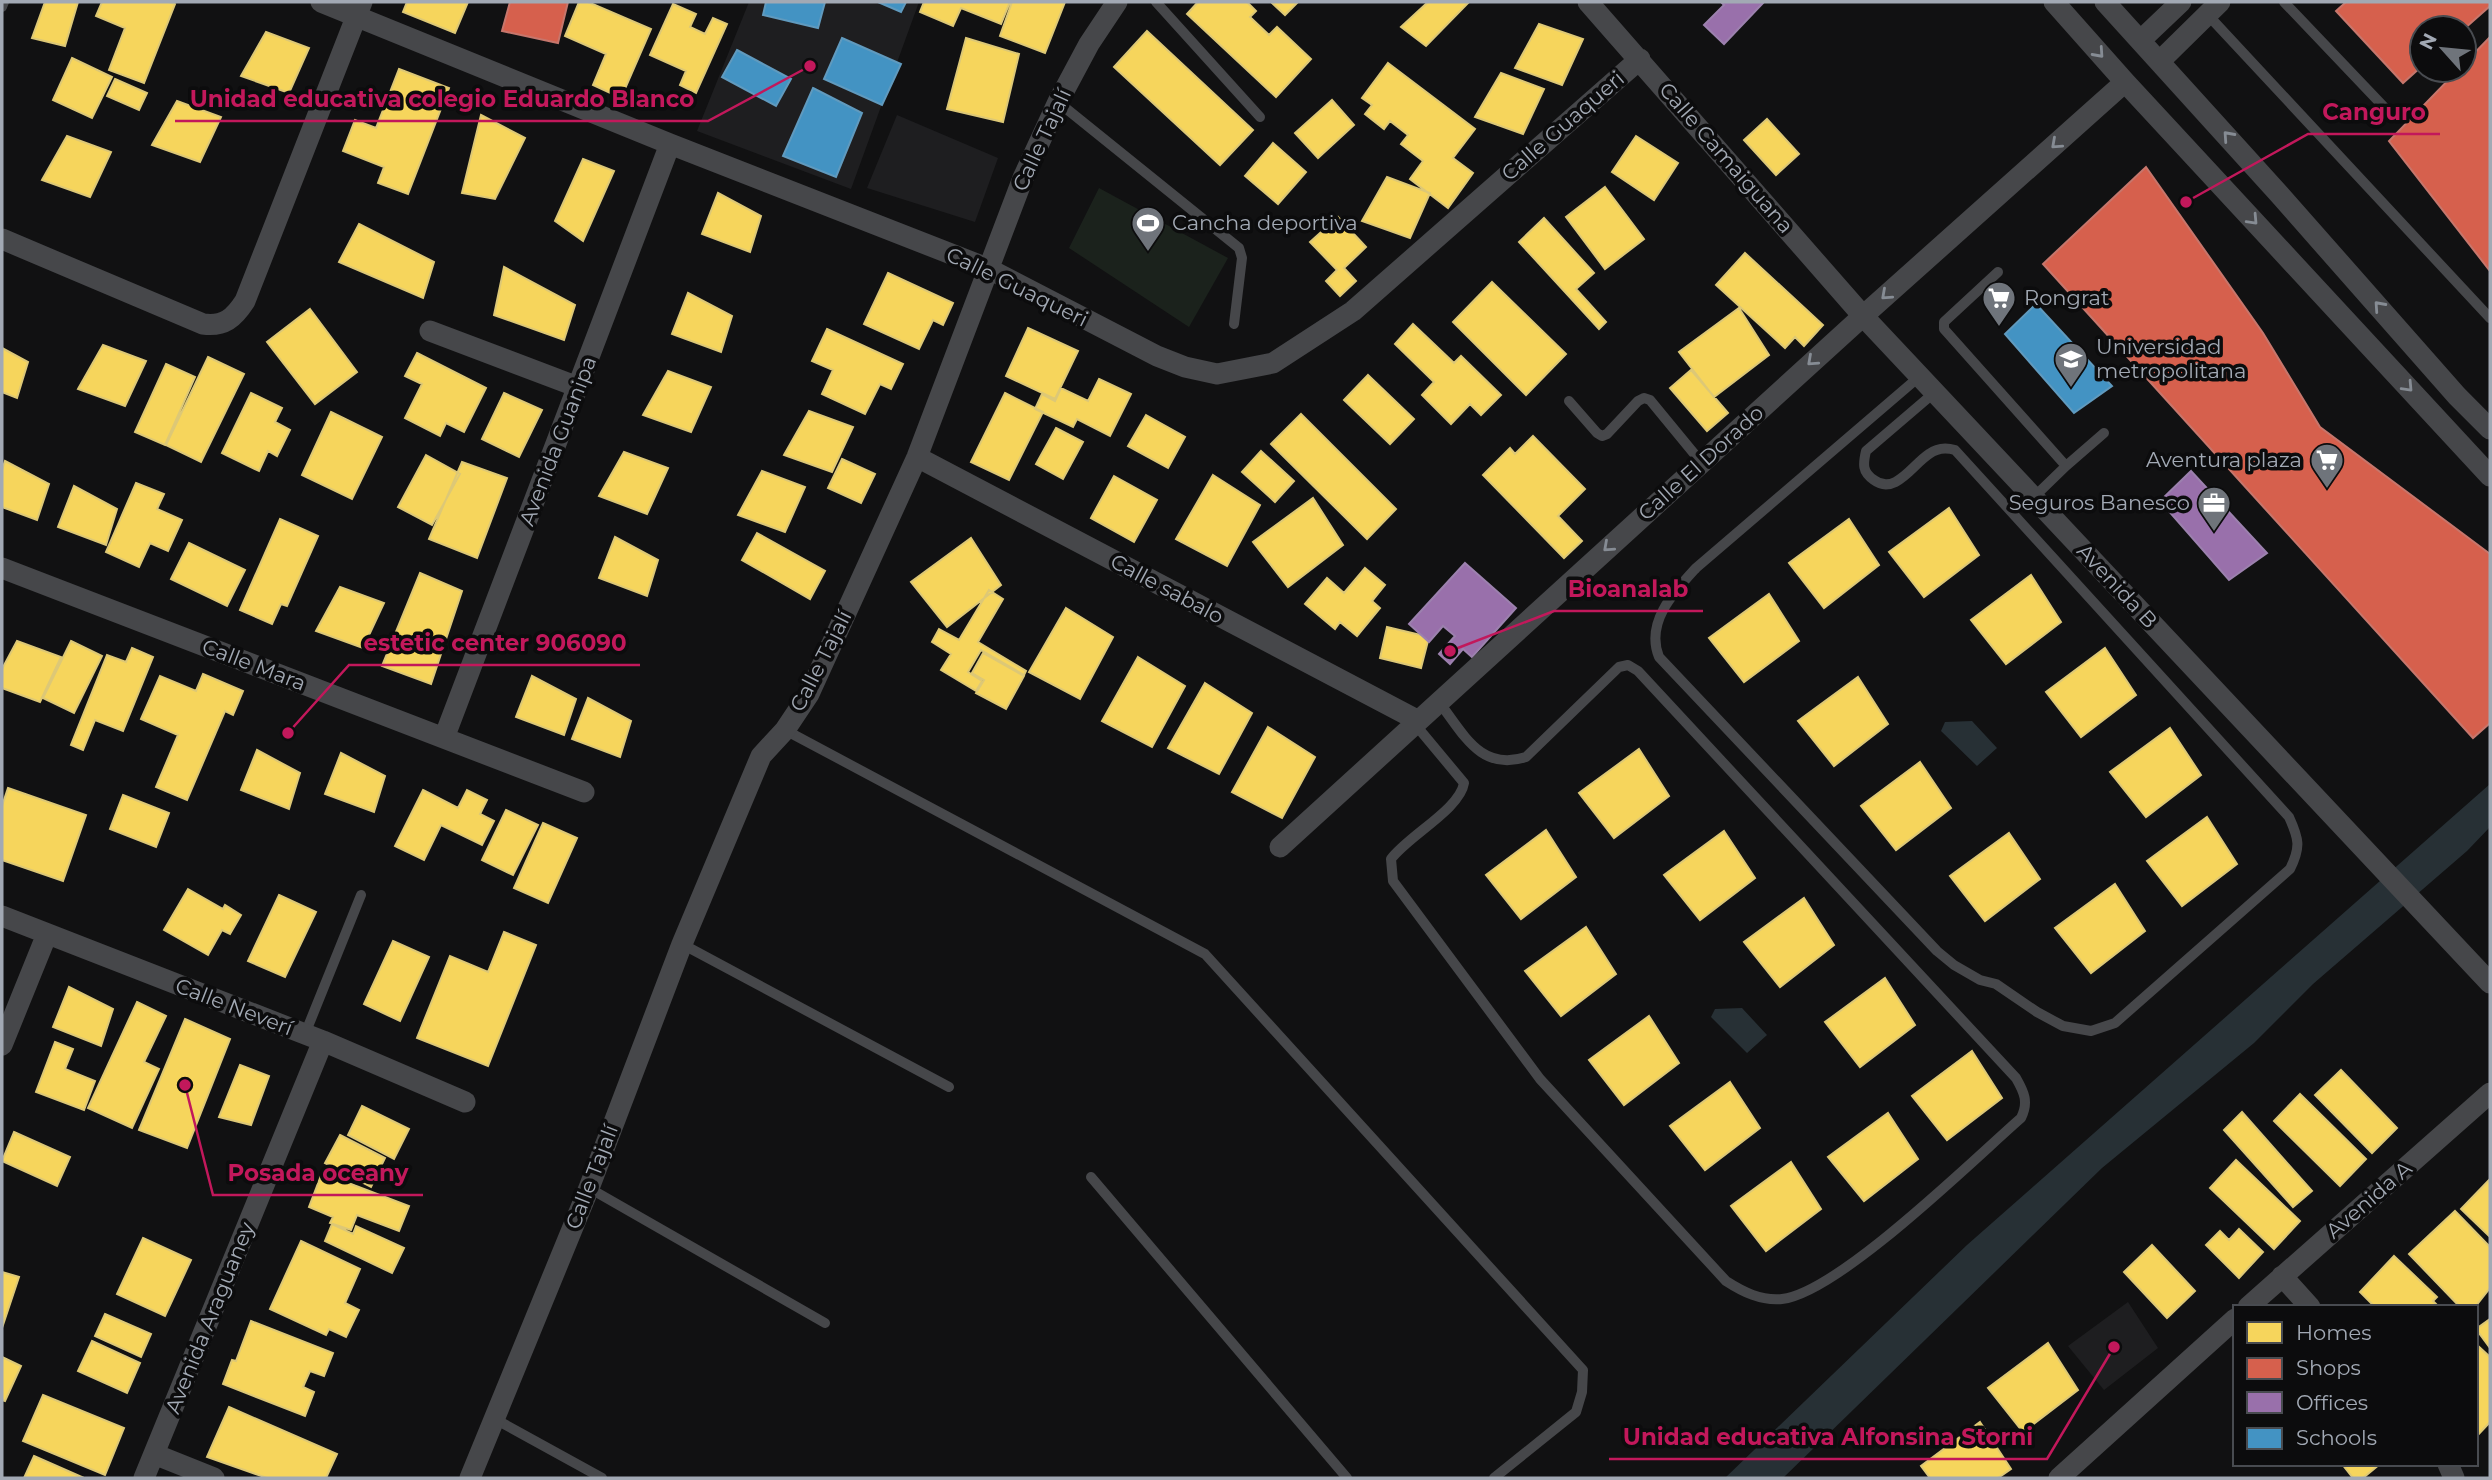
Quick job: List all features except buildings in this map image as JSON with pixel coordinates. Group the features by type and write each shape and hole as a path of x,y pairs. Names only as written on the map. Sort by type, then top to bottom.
{"street":[{"name":"Calle Guaqueri","path":"321,2 360,9 670,144 987,268 1157,356 1185,368 1217,374 1273,363 1353,311 1640,59"},
{"name":"Calle Tajalí","path":"470,1478 589,1188 682,944 761,756 785,730 809,694 917,457 1023,178 1058,102 1089,44 1117,2"},
{"name":"Calle Camaiguana","path":"1588,2 1863,316"},
{"path":"2054,2 2490,476"},
{"path":"2105,2 2411,341 2457,396 2490,429"},
{"path":"2141,40 2181,2"},
{"path":"2160,61 2213,8"},
{"path":"2,239 203,324 214,326 226,322 237,314 245,301 360,9"},
{"name":"Calle El Dorado","path":"1280,846 1415,721 2125,82"},
{"name":"Avenida Guanipa","path":"444,738 670,144"},
{"name":"Avenida B","path":"1863,316 2490,983"},
{"path":"430,331 578,387"},
{"name":"Calle sabalo","path":"917,457 1415,721"},
{"name":"Calle Mara","path":"2,568 584,792"},
{"name":"Calle Neverí","path":"2,916 314,1037 465,1102"},
{"path":"2,1045 47,934"},
{"name":"Avenida Araguaney","path":"144,1478 314,1037"},
{"name":"Avenida A","path":"2250,1305 2490,1093"},
{"path":"2281,1276 2308,1305"},
{"path":"2059,1478 2233,1321"},
{"path":"154,1454 214,1478"}],"lane":[{"path":"2,7 4,2"},
{"path":"1156,2 1260,117"},
{"path":"2289,4 2384,107"},
{"path":"2213,8 2490,318"},
{"path":"1058,102 1239,248 1242,258 1234,324"},
{"path":"1998,272 1944,322 1944,329 2066,466"},
{"path":"1920,376 1696,568 1671,595 1655,630 1655,646 1659,657 1937,951 1954,965 1980,980 1996,984 2063,1026 2091,1031 2115,1023 2290,869 2298,852 2297,835 2288,817 1955,450 1945,447 1929,453 1899,480 1889,485 1878,483 1868,475 1863,466 1866,451 1935,392"},
{"path":"1569,401 1602,436 1638,401 1644,398 1650,400 1702,462"},
{"path":"2034,497 2105,433"},
{"path":"1415,721 1464,783 1457,801 1401,847 1391,859 1393,881 1540,1079 1726,1281 1742,1292 1763,1298 1782,1299 1811,1290 1878,1243 2021,1118 2026,1107 2025,1098 2016,1078 1638,671 1628,665 1619,667 1526,757 1518,760 1489,758 1478,751 1438,701"},
{"path":"785,730 1205,954 1583,1370 1582,1392 1576,1412 1493,1478"},
{"path":"314,1037 361,895"},
{"path":"682,944 949,1087"},
{"path":"1091,1177 1347,1478"},
{"path":"589,1188 825,1323"},
{"path":"495,1419 601,1478"}],"shaded area":[{"path":"749,2 919,2 851,189 697,131"},
{"path":"897,115 998,158 975,222 867,188"},
{"name":"Cancha deportiva","path":"1099,188 1228,258 1189,327 1069,248"},
{"path":"1972,721 1997,748 1977,766 1941,731 1945,722"},
{"path":"2490,784 2490,827 2467,851 2313,984 2254,1043 2102,1168 1783,1478 1725,1478 1967,1245"},
{"path":"1742,1008 1767,1035 1747,1053 1711,1017 1715,1009"},
{"path":"2128,1302 2158,1348 2104,1390 2068,1346"}],"place":[{"name":"Unidad educativa colegio Eduardo Blanco","path":"810,66"},
{"name":"Canguro","path":"2186,202"},
{"name":"Cancha deportiva","path":"1148,253"},
{"name":"Rongrat","path":"1999,328"},
{"name":"Universidad metropolitana","path":"2071,389"},
{"name":"Aventura plaza","path":"2327,490"},
{"name":"Seguros Banesco","path":"2214,533"},
{"name":"Bioanalab","path":"1450,651"},
{"name":"estetic center 906090","path":"288,733"},
{"name":"Posada oceany","path":"185,1085"},
{"name":"Unidad educativa Alfonsina Storni","path":"2114,1347"}]}
